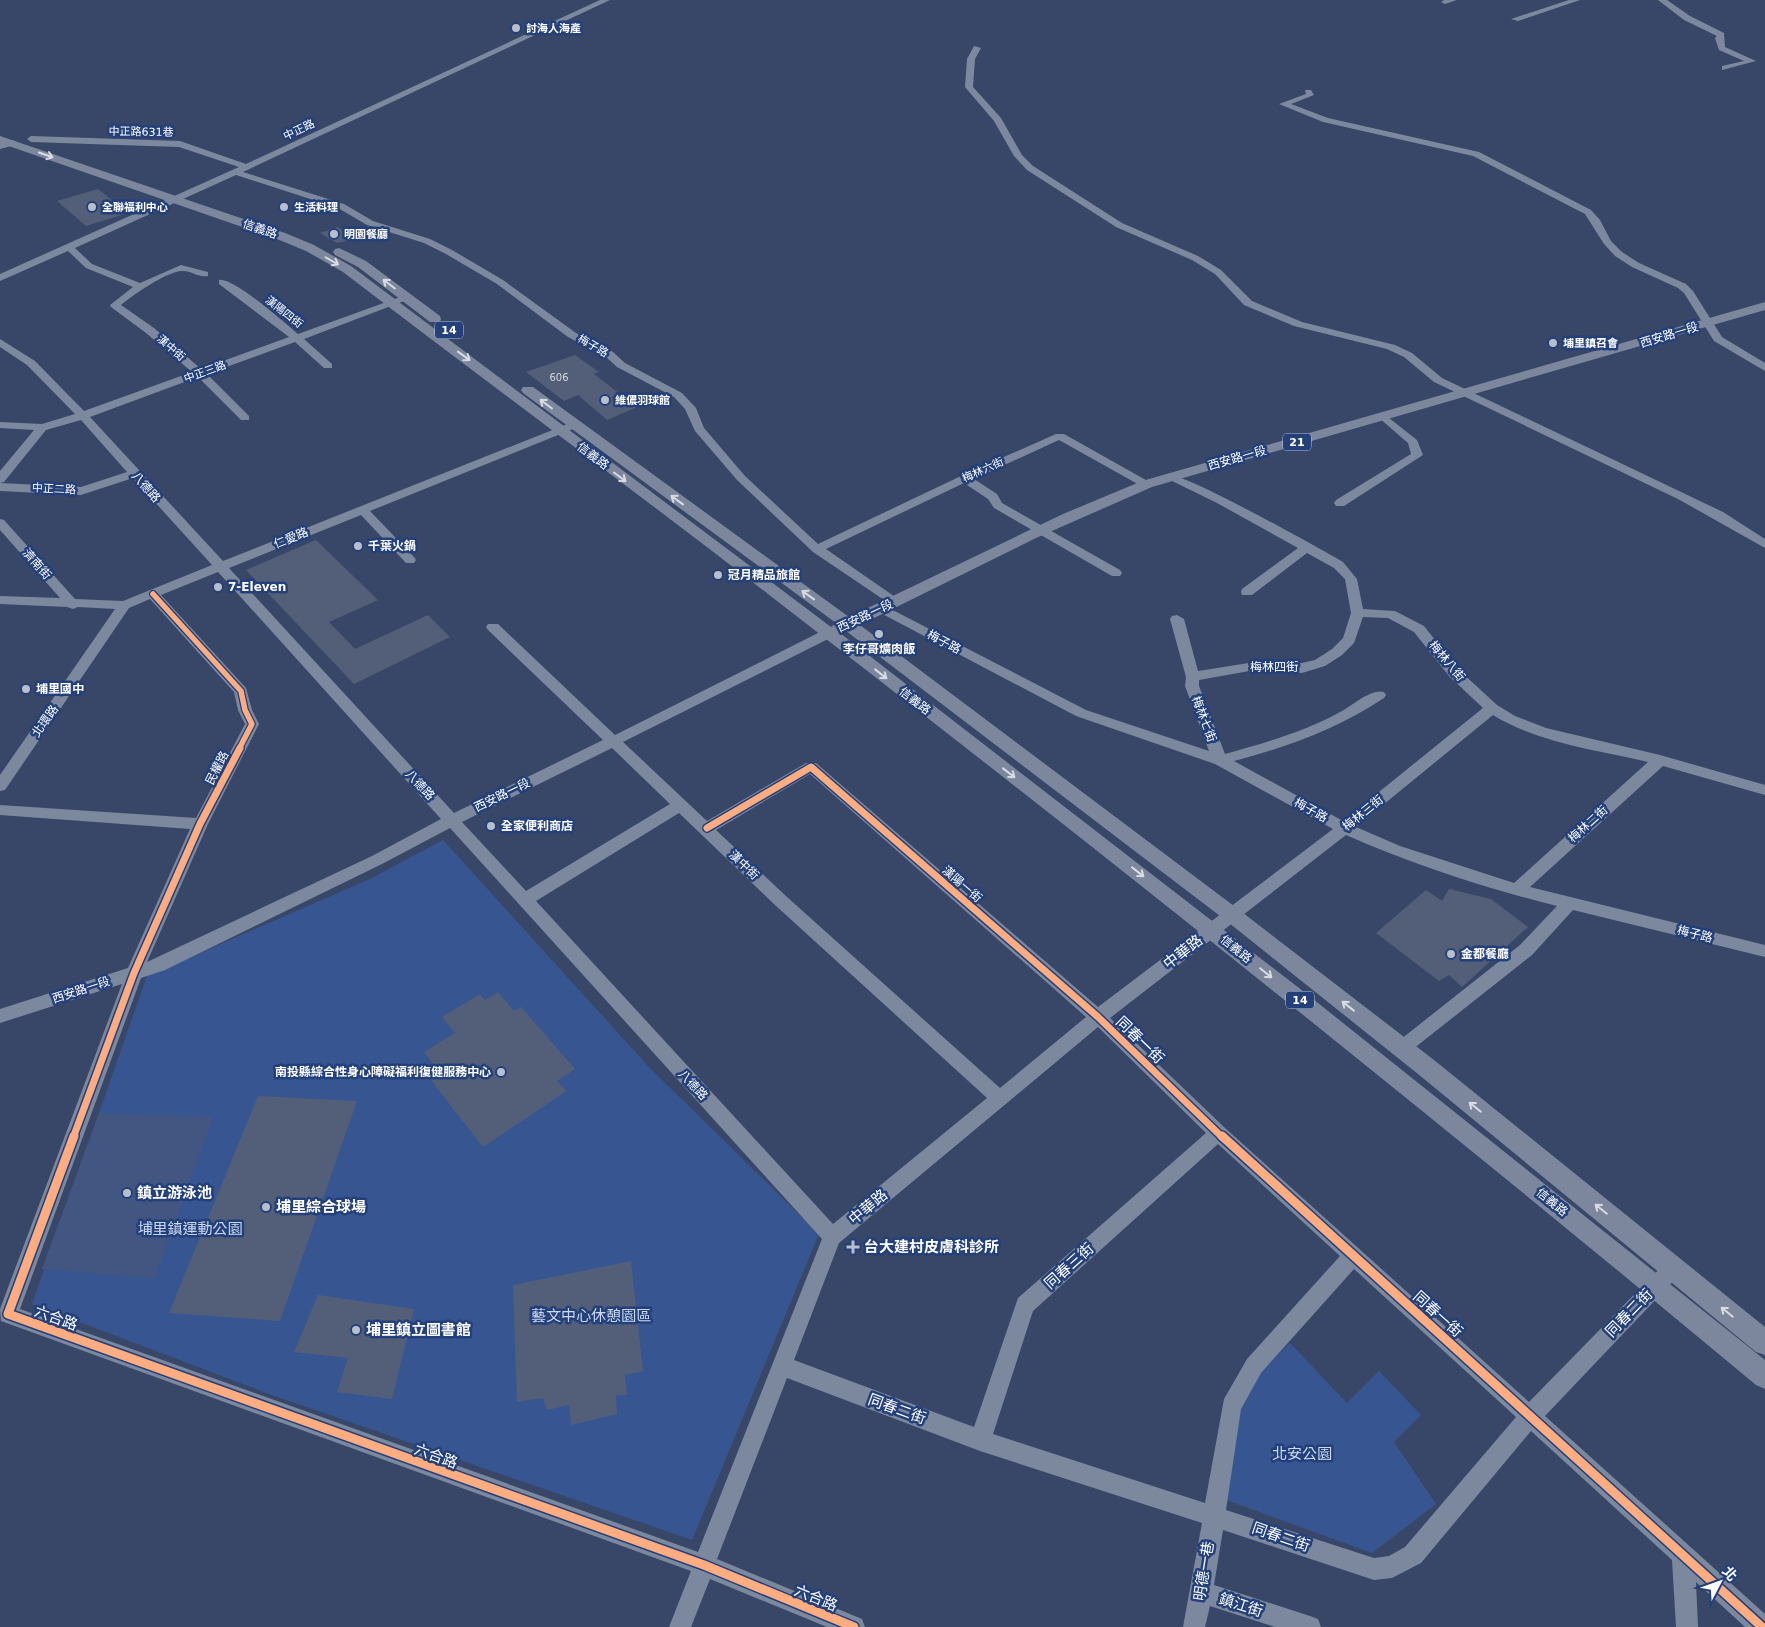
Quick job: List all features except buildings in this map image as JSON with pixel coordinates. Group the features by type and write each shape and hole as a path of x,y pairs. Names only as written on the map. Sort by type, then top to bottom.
{"main road":[{"name":"信義路","path":"0,128 310,248 347,269 481,369 559,431 829,633 1212,929 1656,1285 1765,1376"},
{"name":"信義路","path":"0,139 323,243 362,264 574,425 848,624 1231,914 1402,1048 1765,1342"},
{"name":"西安路一段","path":"829,633 1039,530 1097,503 1147,484 1467,394 1765,306"}],"street":[{"name":"中正路","path":"0,278 247,167 606,0"},
{"path":"1515,19 1576,0"},
{"path":"1662,0 1687,18 1721,34 1719,38 1722,48 1752,61 1725,68"},
{"path":"977,48 971,58 969,87 989,108 1018,156 1030,168 1119,225 1195,258 1218,272 1248,303 1298,324 1391,347 1408,355 1438,380 1682,496 1719,515 1765,544"},
{"path":"1308,92 1310,95 1308,96 1283,104 1326,120 1476,154 1570,201 1597,220 1602,236 1623,258 1639,268 1688,290 1707,324 1718,339 1765,368"},
{"name":"中正路631巷","path":"31,139 180,144 247,167"},
{"path":"0,146 12,143"},
{"name":"梅子路","path":"235,172 342,206 370,223 442,249 484,272 572,335 609,354 621,364 678,395 690,408 699,429 741,478 817,549 894,602"},
{"path":"69,247 89,266 141,286 181,268 205,274"},
{"name":"漢陽四街","path":"222,282 246,297 298,338 328,366"},
{"name":"漢中街","path":"141,286 120,299 115,305 149,329 200,373 246,418"},
{"name":"中正三路","path":"0,425 42,427 83,416 407,298"},
{"name":"八德路","path":"0,342 31,363 83,416 832,1237"},
{"path":"1340,503 1417,455 1413,442 1384,417"},
{"name":"仁愛路","path":"0,600 124,605 574,425"},
{"path":"0,479 42,427"},
{"name":"梅林六街","path":"817,549 965,478 1060,436 1105,463 1147,484"},
{"name":"中正二路","path":"0,487 81,491 134,473"},
{"path":"1172,477 1210,493 1306,548 1337,563 1354,584 1356,594 1354,604 1358,612"},
{"path":"965,478 993,497 998,505 1116,573"},
{"path":"363,510 410,560"},
{"name":"濟南街","path":"0,523 73,604"},
{"path":"1247,592 1306,548"},
{"name":"民權路","path":"8,1314 134,973 200,824 252,724 245,710 241,691 153,594"},
{"name":"北環路","path":"0,786 124,605"},
{"name":"梅子路","path":"880,609 1081,713 1220,760 1344,828 1395,850 1517,890 1765,951"},
{"name":"梅林四街","path":"1192,677 1254,666 1302,668 1320,663 1337,652 1349,640 1358,612"},
{"name":"梅林八街","path":"1358,612 1390,614 1419,630 1454,673 1492,708 1510,719 1543,732 1660,760 1765,790"},
{"name":"梅林七街","path":"1178,619 1192,677 1192,686 1220,760"},
{"name":"漢中街","path":"493,627 707,828 781,901 1000,1098"},
{"name":"西安路一段","path":"0,1016 159,965 360,868 452,820 735,682 829,633"},
{"path":"1220,760 1304,735 1356,711 1379,695"},
{"name":"梅林三街","path":"1231,914 1344,828 1492,708"},
{"name":"梅林二街","path":"1517,890 1660,760"},
{"name":"漢陽一街","path":"707,828 812,767 1098,1017"},
{"path":"525,900 681,804"},
{"path":"0,810 200,824"},
{"path":"1402,1048 1526,950 1569,904"},
{"name":"中華路","path":"680,1627 832,1237 1098,1017 1231,914"},
{"name":"同春一街","path":"1098,1017 1218,1133 1531,1415 1762,1627"},
{"name":"同春三街","path":"980,1440 1025,1305 1218,1133"},
{"name":"明德一巷","path":"1194,1627 1202,1592 1231,1406 1254,1366 1354,1255"},
{"name":"同春二街","path":"782,1366 980,1440 1213,1514 1374,1569 1392,1567 1413,1555 1531,1415 1673,1268"},
{"name":"六合路","path":"8,1314 704,1566 854,1627"},
{"path":"1683,1554 1687,1627"},
{"name":"鎮江街","path":"1202,1592 1310,1627"}],"green space":[{"path":"443,840 648,1066 819,1234 692,1540 272,1395 32,1304 147,976 370,879"},
{"name":"北安公園","path":"1290,1343 1347,1403 1379,1371 1421,1415 1394,1442 1436,1504 1372,1553 1226,1500 1235,1399"}],"shaded area":[{"name":"鎮立游泳池","path":"99,1113 213,1117 155,1278 42,1269"}],"cycle path":[{"path":"153,594 241,691 245,710 252,724 200,824 134,973 8,1314 704,1565 854,1627"},
{"path":"707,828 811,767 1098,1017 1218,1133 1762,1627"}],"place":[{"name":"討海人海產","path":"516,28"},
{"name":"全聯福利中心","path":"92,207"},
{"name":"生活料理","path":"284,207"},
{"name":"明園餐廳","path":"334,234"},
{"name":"埔里鎮召會","path":"1553,343"},
{"name":"維儂羽球館","path":"605,400"},
{"name":"千葉火鍋","path":"358,546"},
{"name":"冠月精品旅館","path":"718,575"},
{"name":"7-Eleven","path":"218,587"},
{"name":"李仔哥爌肉飯","path":"879,634"},
{"name":"埔里國中","path":"26,689"},
{"name":"全家便利商店","path":"491,826"},
{"name":"金都餐廳","path":"1451,954"},
{"name":"南投縣綜合性身心障礙福利復健服務中心","path":"501,1072"},
{"name":"鎮立游泳池","path":"127,1193"},
{"name":"埔里綜合球場","path":"266,1207"},
{"name":"台大建村皮膚科診所","path":"853,1247"},
{"name":"埔里鎮立圖書館","path":"356,1330"}],"park label":[{"name":"埔里鎮運動公園","path":"190,1229"},
{"name":"藝文中心休憩園區","path":"591,1316"}]}
